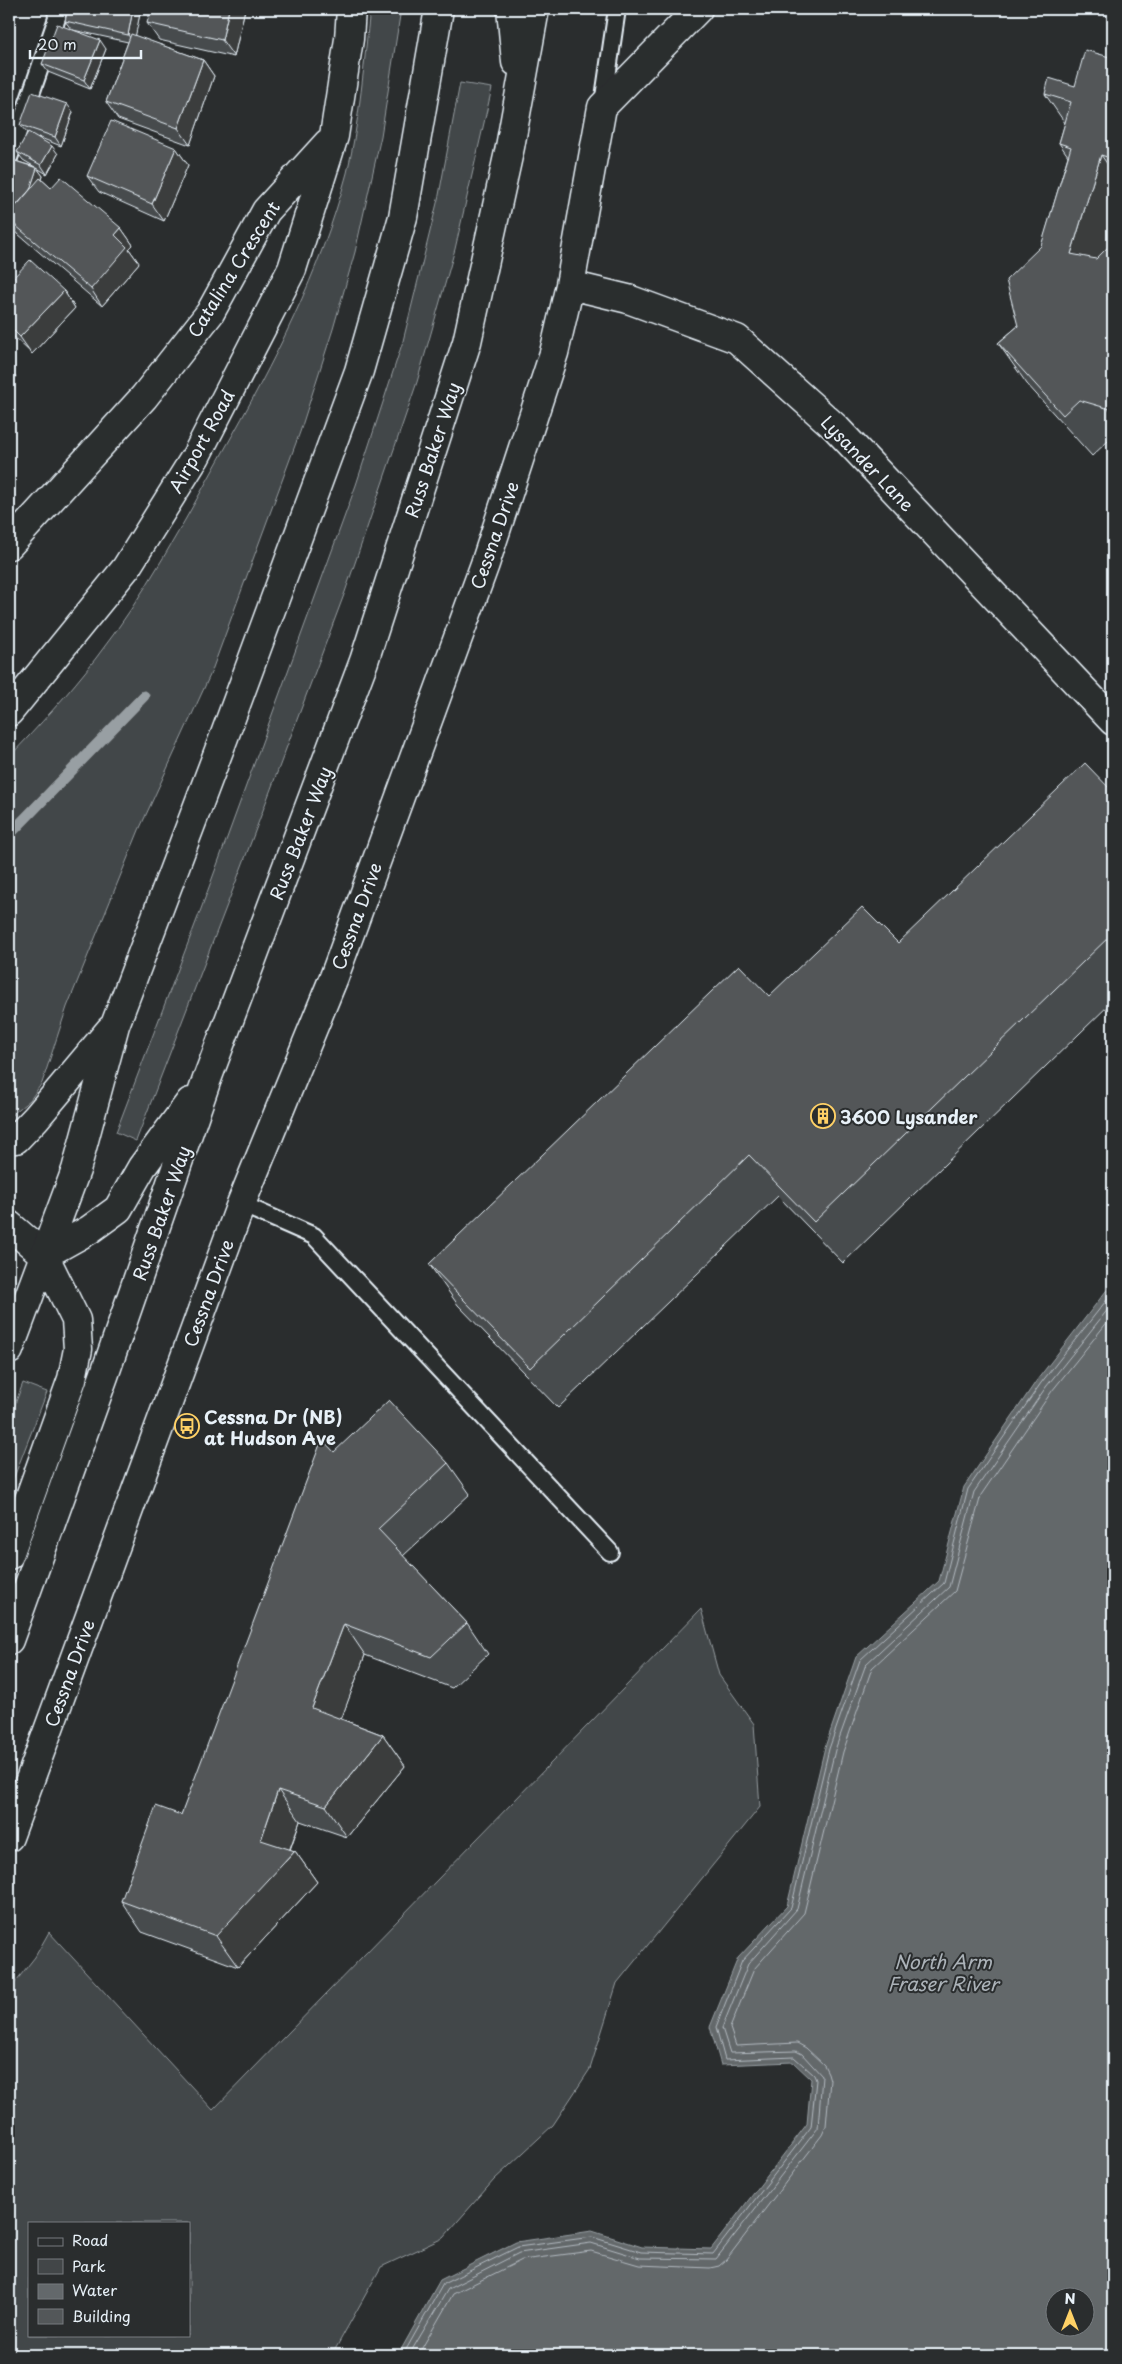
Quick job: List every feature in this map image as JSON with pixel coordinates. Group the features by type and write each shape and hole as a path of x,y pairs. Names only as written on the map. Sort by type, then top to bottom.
{"street":[{"path":"334,136 349,40 351,9"},
{"path":"9,1350 76,1170 115,1025 359,371 402,216 439,9"},
{"path":"511,9 519,96"},
{"name":"Russ Baker Way","path":"9,1640 104,1376 207,1079 364,661 467,342 510,147 535,9"},
{"path":"602,107 698,9"},
{"name":"Cessna Drive","path":"9,1837 241,1204 334,977 485,564 554,354 570,285 602,107"},
{"name":"Catalina Crescent","path":"9,545 144,397 210,313 266,211 334,136"},
{"name":"Airport Road","path":"9,712 126,568 196,456 292,269 334,136"},
{"name":"Lysander Lane","path":"570,285 628,299 736,339 836,428 1113,721"},
{"path":"9,1140 16,1139 36,1118 115,1025"},
{"path":"44,1255 89,1230 118,1208 142,1167 207,1079"},
{"path":"9,1225 44,1255 76,1320 78,1349 72,1379 9,1555"}],"lane":[{"path":"9,158 57,18 56,9"},
{"path":"602,107 617,9"},
{"path":"241,1204 314,1236 610,1552"}],"green space":[{"path":"370,9 401,9 381,136 355,252 300,432 211,673 139,830 67,1007 42,1083 30,1100 9,1117 9,757 75,684 131,609 179,531 278,351 323,246 347,173 364,71"},
{"path":"460,83 492,88 455,249 417,382 345,592 136,1141 116,1132 201,909 356,485 403,341 439,195"},
{"path":"23,1383 47,1392 9,1490 9,1420"},
{"path":"701,1609 719,1675 754,1724 760,1807 617,1983 590,2069 553,2125 494,2180 443,2238 381,2267 332,2355 9,2355 9,1990 35,1957 49,1932 213,2110"}],"water":[{"name":"North Arm Fraser River","path":"1113,1282 1113,2355 398,2355 440,2280 516,2242 592,2231 642,2247 711,2249 807,2124 811,2079 793,2062 721,2065 710,2027 738,1958 787,1906 825,1747 856,1657 939,1581 964,1487 1037,1380"}],"building":[{"path":"68,9 133,9 128,35 65,21"},
{"path":"151,9 229,9 222,40 147,23"},
{"path":"57,24 100,40 84,80 42,64"},
{"path":"131,34 203,60 178,128 106,102"},
{"path":"1085,50 1113,58 1113,159 1101,155 1071,254 1096,259 1113,242 1113,410 1079,400 1063,415 998,343 1018,326 1006,280 1041,246 1071,147 1059,143 1071,102 1045,94 1049,78 1075,86"},
{"path":"32,92 67,104 55,137 20,125"},
{"path":"111,121 176,148 152,204 87,176"},
{"path":"28,132 52,146 41,165 17,152"},
{"path":"9,159 37,168 30,190 17,205 9,202"},
{"path":"61,177 121,228 115,235 127,247 91,289 9,220 9,214 40,178 51,188"},
{"path":"30,260 64,291 20,337 9,326 9,276 12,279"},
{"name":"3600 Lysander","path":"1085,763 1113,792 1113,933 814,1222 749,1155 530,1368 429,1264 739,965 769,996 862,907 898,943"},
{"path":"389,1400 448,1463 378,1529 467,1623 431,1657 344,1624 312,1708 383,1735 326,1806 278,1790 261,1840 295,1851 216,1936 121,1901 156,1806 181,1815 322,1439 334,1452"}],"waterway":[{"path":"9,835 144,696"}],"place":[{"name":"3600 Lysander","path":"823,1116"},
{"name":"Cessna Dr (NB) at Hudson Ave","path":"187,1426"}]}
